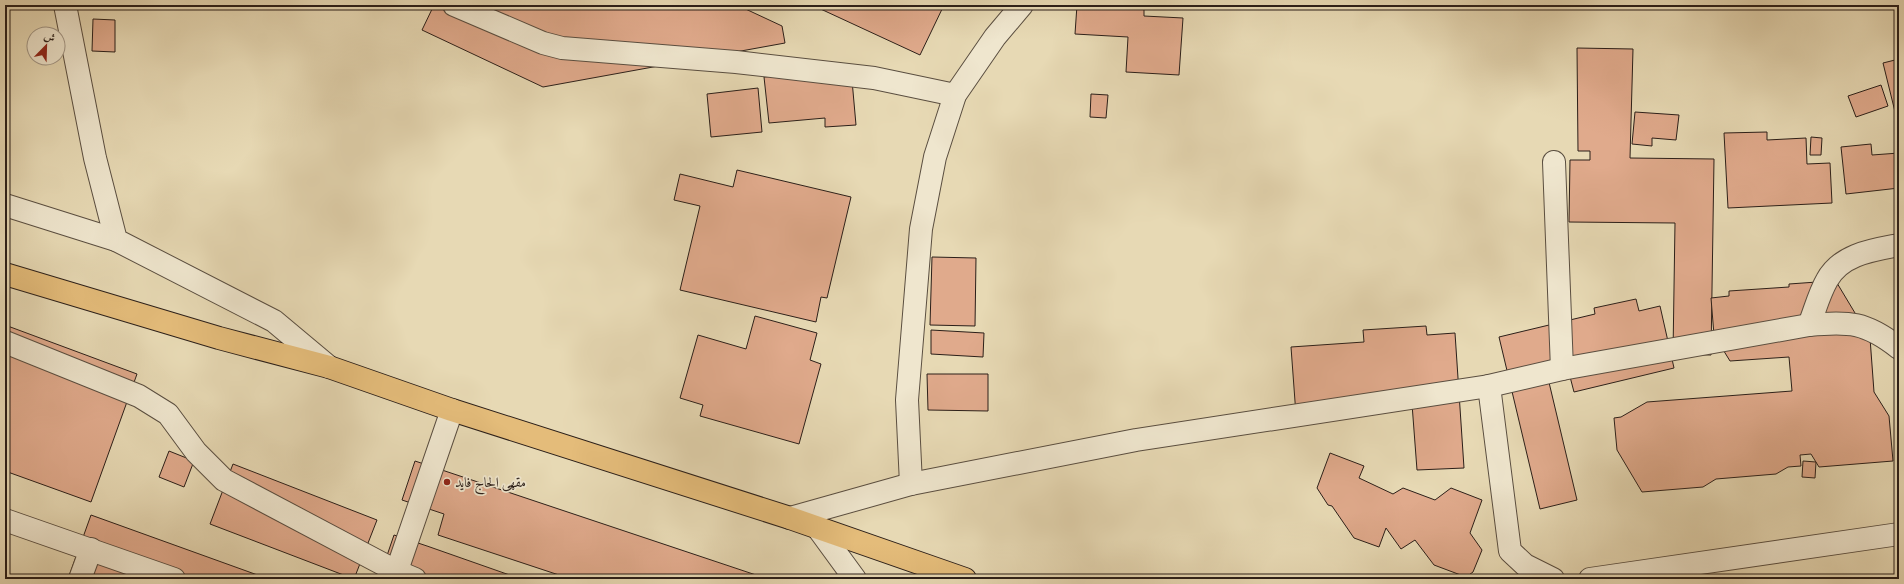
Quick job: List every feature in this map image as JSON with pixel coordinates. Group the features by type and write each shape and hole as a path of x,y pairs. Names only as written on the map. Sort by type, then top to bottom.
{"main road":[{"path":"5,274 211,336 329,367 452,410 790,518 965,579"}],"street":[{"path":"65,5 94,158 116,240"},
{"path":"454,5 543,43 562,48 736,62 874,78 955,95"},
{"path":"911,484 907,400 921,229 934,158 955,95 1017,7"},
{"path":"1554,162 1562,369"},
{"path":"5,206 116,240 274,321 329,367"},
{"path":"1809,325 1827,279 1837,266 1868,250 1899,244"},
{"path":"790,518 911,484 1136,440 1489,386 1562,369 1809,325 1834,323 1860,325 1887,338 1899,348"},
{"path":"5,342 139,396 168,414 196,452 224,480 402,576 452,410"},
{"path":"1489,386 1510,551 1525,565 1553,579"},
{"path":"5,520 174,579"},
{"path":"817,527 855,579"},
{"path":"1590,579 1899,534"},
{"path":"80,579 90,549"}],"building":[{"path":"434,5 737,5 782,26 785,43 543,87 422,30"},
{"path":"812,5 944,5 920,55"},
{"path":"1077,5 1144,5 1144,16 1183,18 1179,75 1126,72 1128,37 1075,34"},
{"path":"93,19 115,20 115,52 92,51"},
{"path":"1577,48 1633,49 1630,158 1714,159 1711,355 1673,354 1675,223 1569,222 1570,160 1590,160 1590,151 1578,151"},
{"path":"1899,59 1899,123 1898,124 1883,63"},
{"path":"851,69 856,125 825,127 825,118 769,123 764,77"},
{"path":"1881,85 1888,106 1856,117 1848,96"},
{"path":"758,88 762,132 711,137 707,94"},
{"path":"1091,94 1108,95 1106,118 1090,117"},
{"path":"1635,112 1679,115 1676,140 1652,138 1652,146 1632,144"},
{"path":"1767,132 1767,140 1806,138 1807,164 1830,163 1832,203 1728,208 1724,133"},
{"path":"1811,137 1822,138 1821,155 1810,155"},
{"path":"1871,144 1872,155 1899,153 1899,188 1846,194 1841,147"},
{"path":"737,170 851,197 827,298 821,297 816,322 680,290 700,206 674,200 680,174 733,187"},
{"path":"932,257 976,258 975,326 930,325"},
{"path":"1831,273 1870,338 1874,392 1889,416 1893,461 1819,467 1811,454 1800,455 1801,466 1788,467 1776,474 1716,479 1703,487 1642,492 1617,450 1614,418 1621,417 1647,402 1792,391 1789,357 1730,361 1714,335 1711,298 1729,296 1729,291 1789,287 1789,284 1817,282"},
{"path":"1636,299 1639,311 1660,306 1674,368 1574,392 1568,369 1547,374 1577,500 1540,509 1499,337 1595,314 1594,308"},
{"path":"755,316 817,333 810,360 821,364 799,444 700,416 703,405 680,398 698,335 746,349"},
{"path":"5,325 137,374 91,502 5,471"},
{"path":"1426,326 1427,335 1455,333 1464,468 1417,470 1412,404 1296,415 1291,347 1364,342 1363,330"},
{"path":"931,330 984,333 983,357 931,354"},
{"path":"927,374 988,374 988,411 928,410"},
{"path":"169,451 194,461 184,487 159,477"},
{"path":"1330,453 1364,466 1359,478 1393,494 1403,488 1435,500 1451,488 1482,500 1470,533 1482,550 1473,572 1466,577 1434,565 1415,540 1401,549 1386,528 1379,547 1354,538 1332,506 1328,505 1317,488"},
{"path":"415,461 768,579 571,579 438,535 444,514 402,500"},
{"path":"1803,461 1816,462 1815,478 1802,477"},
{"path":"233,464 377,520 354,579 210,524"},
{"path":"91,515 252,573 268,579 68,579"},
{"path":"394,535 427,546 521,579 379,579"}],"place":[{"name":"مقهى الحاج فايد","path":"447,482"}]}
